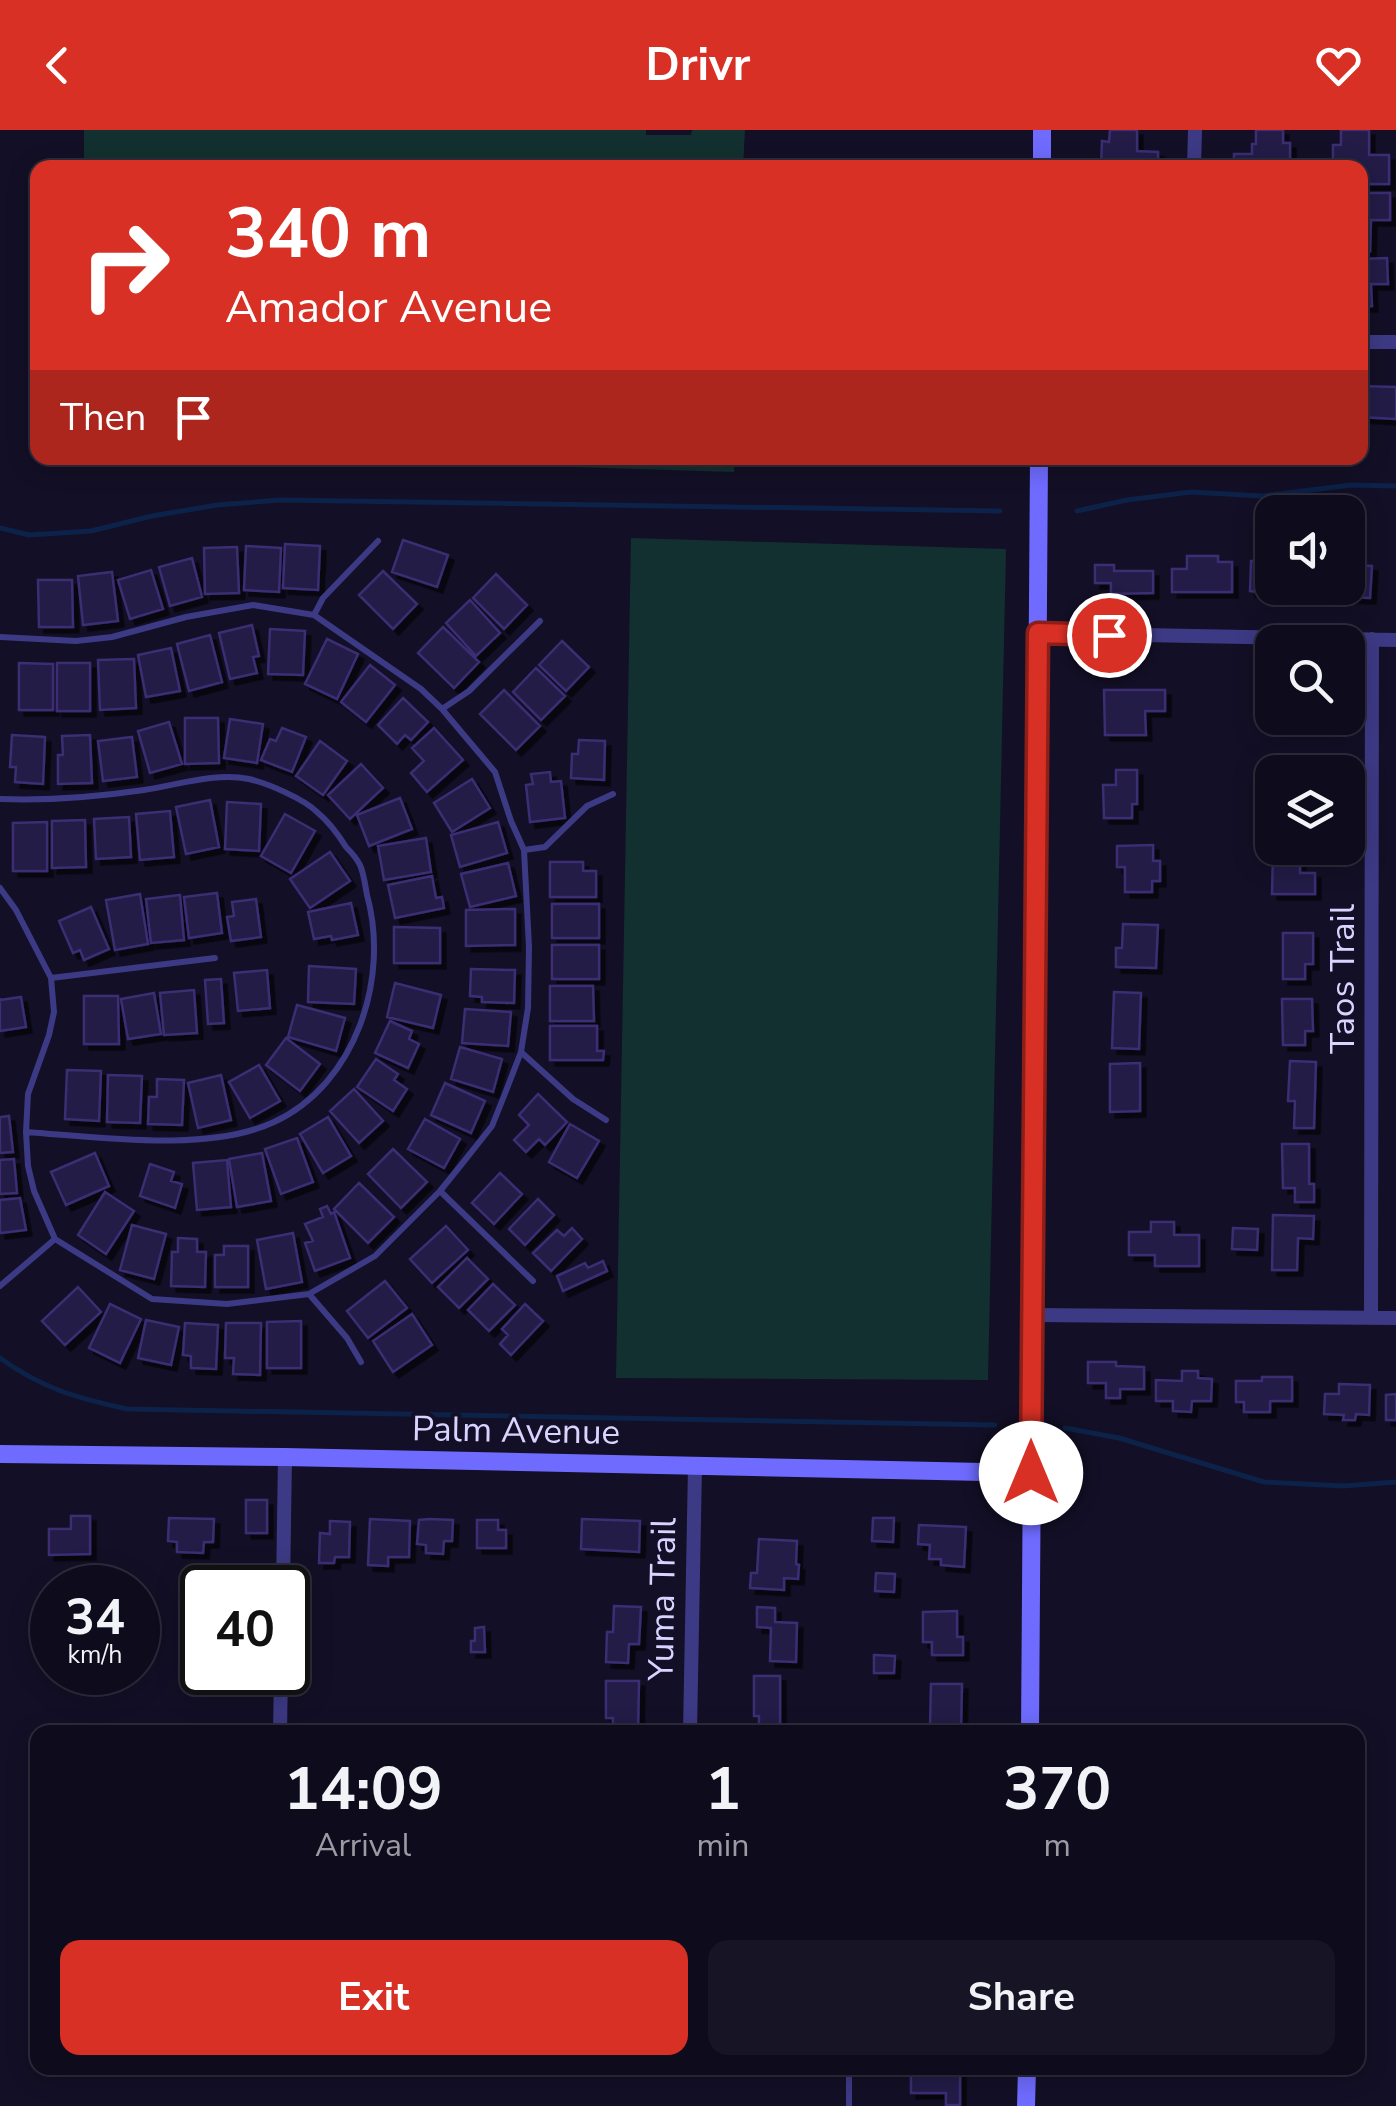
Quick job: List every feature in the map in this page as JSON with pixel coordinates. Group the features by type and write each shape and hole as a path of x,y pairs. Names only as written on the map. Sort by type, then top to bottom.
{"street":[{"path":"1042,130 1042,160"},
{"path":"1194,160 1195,130"},
{"path":"1368,342 1396,342"},
{"path":"1030,1725 1038,465"},
{"path":"1038,633 1396,640"},
{"name":"Taos Trail","path":"1371,1318 1372,640"},
{"path":"1032,1315 1396,1318"},
{"name":"Palm Avenue","path":"0,1454 1031,1473"},
{"path":"283,1565 285,1457"},
{"name":"Yuma Trail","path":"690,1725 695,1466"},
{"path":"280,1725 281,1695"},
{"path":"1026,2106 1027,2075"}],"lane":[{"path":"314,615 323,598 378,541"},
{"path":"0,637 76,641 112,637 186,617 253,605 314,615 420,689 442,710 495,772 524,850 530,947 528,1008 521,1052 492,1126 440,1190 376,1256 309,1294 227,1304 152,1299 55,1239 34,1191 28,1166 28,1094 50,1035 54,1012 51,978 16,910 0,888"},
{"path":"442,710 469,691 540,621"},
{"path":"0,800 106,796 221,777 250,779 315,809 360,865 371,910 374,951 368,1006 350,1047 304,1106 273,1123 209,1140 26,1132"},
{"path":"524,850 546,846 587,806 613,794"},
{"path":"51,978 215,958"},
{"path":"521,1052 572,1098 606,1120"},
{"path":"440,1190 533,1281"},
{"path":"0,1286 55,1239"},
{"path":"309,1294 347,1338 361,1362"},
{"path":"849,2075 849,2106"}],"green space":[{"path":"84,130 646,130 646,135 691,135 692,130 745,130 743,160 84,160"},
{"path":"507,465 734,465 734,472"},
{"path":"631,538 1006,549 988,1380 616,1378"}],"building":[{"path":"1110,130 1137,130 1137,151 1158,152 1158,160 1101,160 1102,141 1109,142"},
{"path":"1256,130 1283,130 1283,143 1290,143 1290,160 1234,160 1234,154 1252,154 1252,144 1256,144"},
{"path":"1341,130 1369,130 1369,155 1389,155 1389,184 1368,184 1368,160 1333,160 1333,145 1341,145"},
{"path":"1368,193 1390,193 1390,220 1371,220 1370,251"},
{"path":"1387,258 1388,284 1371,284 1372,306 1368,306 1368,259"},
{"path":"1368,386 1396,387 1396,419 1368,417"},
{"path":"403,540 448,555 437,587 392,572"},
{"path":"285,544 320,546 318,590 283,588"},
{"path":"246,546 281,548 279,592 244,590"},
{"path":"237,547 239,593 205,594 204,548"},
{"path":"1187,556 1218,556 1218,562 1232,562 1232,592 1172,592 1172,569 1187,569"},
{"path":"192,558 202,597 170,606 159,567"},
{"path":"1251,561 1255,561 1255,592 1250,591"},
{"path":"1095,565 1114,565 1114,571 1153,571 1153,593 1111,594 1111,583 1095,583"},
{"path":"1365,566 1372,566 1370,598 1365,598"},
{"path":"151,570 163,609 130,619 118,580"},
{"path":"383,571 417,604 393,629 359,595"},
{"path":"112,572 118,621 83,625 78,576"},
{"path":"496,574 527,605 504,629 473,598"},
{"path":"38,580 72,580 73,627 39,627"},
{"path":"470,600 500,633 476,656 446,623"},
{"path":"252,625 259,656 253,657 257,673 230,679 219,633"},
{"path":"443,627 479,662 454,688 418,653"},
{"path":"270,629 305,631 303,675 268,674"},
{"path":"210,635 222,682 189,691 177,644"},
{"path":"327,639 358,654 337,699 305,684"},
{"path":"562,641 589,667 566,691 539,665"},
{"path":"171,648 180,691 146,697 138,655"},
{"path":"134,659 136,708 100,710 98,660"},
{"path":"19,663 53,664 53,710 19,710"},
{"path":"57,663 90,663 90,711 57,711"},
{"path":"370,665 395,685 366,722 341,702"},
{"path":"536,668 565,696 541,720 513,692"},
{"path":"504,690 540,726 516,750 480,714"},
{"path":"1104,690 1165,690 1165,711 1145,711 1146,735 1105,735"},
{"path":"403,698 428,722 411,740 405,735 397,744 378,725"},
{"path":"185,718 218,718 219,763 185,764"},
{"path":"230,719 263,724 257,763 224,758"},
{"path":"169,722 182,764 150,773 138,731"},
{"path":"282,728 306,737 292,772 261,760 270,739 276,741"},
{"path":"434,728 463,760 427,792 411,773 424,761 412,748"},
{"path":"12,735 45,737 43,784 15,782 16,767 10,767"},
{"path":"90,735 92,783 58,784 62,736"},
{"path":"132,737 137,777 103,781 98,741"},
{"path":"579,740 605,741 604,780 571,778 572,754 578,754"},
{"path":"320,741 347,761 323,795 296,776"},
{"path":"361,764 383,788 350,819 328,795"},
{"path":"1116,770 1137,770 1137,804 1132,804 1132,818 1104,818 1103,785 1116,785"},
{"path":"550,772 551,782 561,781 565,818 530,822 526,785 533,784 531,774"},
{"path":"472,779 490,808 452,832 434,803"},
{"path":"400,798 412,829 369,846 357,815"},
{"path":"210,800 219,847 186,854 176,807"},
{"path":"227,802 261,804 259,851 225,849"},
{"path":"170,811 174,857 140,860 136,814"},
{"path":"285,814 315,831 291,873 261,856"},
{"path":"129,817 131,857 96,859 94,819"},
{"path":"85,820 86,867 52,868 52,821"},
{"path":"47,822 47,871 13,871 13,823"},
{"path":"498,822 507,853 460,867 451,835"},
{"path":"426,838 431,872 384,880 378,846"},
{"path":"1153,845 1153,861 1160,861 1160,881 1152,881 1152,892 1125,892 1125,867 1117,867 1117,846"},
{"path":"330,852 350,881 310,908 290,879"},
{"path":"550,862 583,862 583,871 596,871 596,897 550,897"},
{"path":"508,863 516,896 470,907 461,874"},
{"path":"1273,865 1300,865 1300,873 1315,873 1315,894 1272,894"},
{"path":"432,876 436,898 442,897 444,908 395,918 388,885"},
{"path":"217,893 222,933 189,938 184,897"},
{"path":"140,894 148,944 115,950 106,900"},
{"path":"180,895 184,940 151,943 146,899"},
{"path":"256,899 261,937 231,941 227,917 234,916 232,902"},
{"path":"351,903 358,935 314,939 308,912"},
{"path":"552,904 599,904 599,938 552,938"},
{"path":"91,907 109,949 84,960 80,950 73,953 59,921"},
{"path":"515,909 515,945 466,946 466,910"},
{"path":"1123,924 1158,925 1156,968 1116,967 1116,948 1122,948"},
{"path":"394,927 440,928 440,963 394,963"},
{"path":"1283,933 1313,933 1313,964 1305,964 1305,979 1283,979"},
{"path":"552,945 599,945 599,979 552,979"},
{"path":"309,966 356,969 354,1004 308,1002"},
{"path":"471,969 515,970 514,1003 482,1002 482,997 470,996"},
{"path":"267,970 270,1008 238,1011 234,973"},
{"path":"221,979 224,1023 208,1024 205,980"},
{"path":"395,983 441,995 433,1028 387,1017"},
{"path":"550,986 593,986 594,1021 550,1021"},
{"path":"194,990 197,1033 164,1035 160,993"},
{"path":"1114,992 1141,993 1139,1049 1112,1048"},
{"path":"154,993 161,1034 128,1039 121,999"},
{"path":"84,996 118,996 119,1044 84,1044"},
{"path":"21,997 26,1027 0,1031 0,1000"},
{"path":"1282,999 1312,999 1313,1031 1305,1031 1305,1045 1283,1045"},
{"path":"297,1005 345,1018 336,1051 288,1037"},
{"path":"465,1009 511,1012 508,1046 462,1043"},
{"path":"390,1021 412,1031 409,1039 419,1044 408,1068 375,1053"},
{"path":"550,1026 597,1026 597,1051 604,1051 603,1060 550,1060"},
{"path":"286,1038 320,1064 300,1091 266,1065"},
{"path":"460,1047 502,1059 493,1092 451,1079"},
{"path":"376,1059 398,1074 394,1080 407,1089 393,1111 357,1087"},
{"path":"1290,1061 1316,1062 1314,1128 1294,1128 1295,1101 1288,1101"},
{"path":"1140,1063 1140,1111 1110,1112 1110,1064"},
{"path":"259,1065 280,1101 250,1118 229,1082"},
{"path":"67,1070 101,1071 99,1121 65,1119"},
{"path":"108,1075 142,1076 140,1123 107,1122"},
{"path":"221,1075 231,1120 198,1128 188,1083"},
{"path":"157,1079 184,1080 182,1125 148,1124 149,1097 157,1097"},
{"path":"445,1083 485,1101 471,1133 431,1115"},
{"path":"354,1089 383,1121 359,1143 330,1111"},
{"path":"538,1094 567,1122 545,1145 539,1139 526,1152 514,1140 529,1125 519,1115"},
{"path":"9,1116 13,1152 0,1153 0,1117"},
{"path":"328,1117 351,1156 323,1173 300,1134"},
{"path":"425,1119 460,1139 444,1168 408,1149"},
{"path":"570,1124 599,1141 577,1178 549,1162"},
{"path":"297,1138 313,1182 281,1194 265,1149"},
{"path":"1282,1144 1309,1144 1309,1184 1314,1184 1314,1202 1295,1202 1295,1188 1283,1188"},
{"path":"393,1149 427,1182 401,1208 368,1174"},
{"path":"95,1153 109,1186 66,1205 51,1172"},
{"path":"262,1153 271,1201 237,1207 229,1159"},
{"path":"14,1159 17,1193 0,1194 0,1160"},
{"path":"227,1160 231,1207 197,1210 193,1163"},
{"path":"150,1164 174,1172 171,1181 182,1184 175,1208 140,1196"},
{"path":"500,1173 522,1194 494,1224 472,1203"},
{"path":"359,1183 394,1217 368,1243 334,1209"},
{"path":"105,1192 134,1211 106,1254 78,1235"},
{"path":"20,1198 26,1230 0,1233 0,1200"},
{"path":"538,1199 554,1215 525,1245 509,1229"},
{"path":"327,1206 331,1214 334,1212 350,1258 315,1271 305,1243 313,1241 305,1224 323,1217 320,1209"},
{"path":"1273,1215 1314,1216 1313,1239 1298,1238 1297,1270 1272,1270"},
{"path":"1151,1222 1174,1222 1174,1235 1199,1235 1199,1266 1155,1266 1155,1255 1129,1255 1129,1232 1151,1232"},
{"path":"132,1225 166,1234 154,1279 120,1270"},
{"path":"446,1226 468,1250 432,1283 410,1259"},
{"path":"572,1228 582,1239 551,1271 533,1253 557,1230 564,1236"},
{"path":"1233,1228 1258,1229 1257,1250 1232,1249"},
{"path":"293,1233 302,1282 266,1289 257,1240"},
{"path":"178,1238 197,1239 197,1252 206,1252 205,1287 171,1286 172,1252 178,1252"},
{"path":"224,1246 248,1246 248,1287 215,1287 215,1255 224,1255"},
{"path":"467,1258 488,1279 459,1308 438,1287"},
{"path":"603,1261 607,1271 563,1291 557,1276 585,1263 588,1268"},
{"path":"385,1281 407,1308 368,1338 347,1311"},
{"path":"493,1284 515,1305 489,1331 468,1310"},
{"path":"78,1287 101,1312 65,1345 42,1321"},
{"path":"110,1304 141,1319 120,1363 89,1348"},
{"path":"525,1304 543,1321 511,1355 500,1344 508,1335 502,1329"},
{"path":"412,1314 432,1345 393,1372 373,1341"},
{"path":"146,1320 179,1327 171,1365 138,1358"},
{"path":"301,1321 301,1368 267,1368 267,1322"},
{"path":"185,1323 218,1325 216,1369 191,1368 191,1356 183,1355"},
{"path":"226,1323 261,1323 260,1375 233,1374 234,1358 225,1358"},
{"path":"1088,1362 1144,1367 1144,1389 1120,1389 1120,1398 1106,1398 1106,1383 1088,1383"},
{"path":"1182,1371 1198,1371 1198,1378 1212,1379 1211,1401 1192,1401 1191,1412 1173,1411 1173,1401 1156,1401 1156,1380 1182,1381"},
{"path":"1262,1377 1292,1377 1292,1401 1270,1401 1270,1412 1244,1412 1244,1402 1236,1402 1236,1381 1262,1381"},
{"path":"1339,1384 1370,1385 1369,1415 1356,1414 1355,1420 1343,1420 1344,1415 1324,1414 1325,1394 1339,1394"},
{"path":"1396,1394 1396,1420 1386,1420 1386,1395"},
{"path":"246,1500 267,1500 267,1533 246,1533"},
{"path":"71,1516 90,1516 90,1554 49,1555 49,1529 71,1529"},
{"path":"169,1518 214,1519 213,1542 204,1542 203,1553 177,1552 177,1542 168,1541"},
{"path":"873,1518 894,1518 893,1542 872,1541"},
{"path":"370,1519 410,1521 409,1557 388,1557 388,1566 368,1565"},
{"path":"582,1519 640,1521 639,1552 581,1549"},
{"path":"419,1520 453,1520 452,1541 444,1541 443,1554 426,1553 426,1545 417,1544"},
{"path":"477,1520 498,1520 498,1530 506,1530 506,1548 477,1548"},
{"path":"330,1521 350,1522 349,1557 319,1563 320,1533 330,1534"},
{"path":"919,1525 966,1527 964,1567 941,1565 941,1559 929,1559 930,1545 918,1544"},
{"path":"759,1539 797,1541 798,1579 784,1578 784,1590 750,1588 751,1573 757,1573"},
{"path":"876,1573 895,1574 894,1592 875,1591"},
{"path":"614,1606 641,1607 639,1644 629,1644 628,1663 606,1662 607,1632 613,1632"},
{"path":"757,1607 775,1608 775,1622 797,1623 796,1662 770,1661 771,1628 757,1627"},
{"path":"957,1611 957,1637 963,1637 963,1655 932,1655 932,1642 923,1642 923,1612"},
{"path":"484,1627 485,1652 471,1652 475,1628"},
{"path":"874,1655 895,1656 894,1673 874,1673"},
{"path":"754,1676 780,1676 780,1725 759,1725 759,1716 754,1716"},
{"path":"606,1681 639,1681 638,1725 613,1725 613,1718 606,1718"},
{"path":"931,1684 962,1684 961,1725 930,1725"},
{"path":"911,2075 960,2075 960,2105 946,2105 946,2093 911,2093"}],"waterway":[{"path":"1077,511 1191,492 1263,496 1351,485 1396,486"},
{"path":"0,528 29,535 91,531 217,505 280,500 1000,511"},
{"path":"0,1358 61,1391 127,1409 995,1425"},
{"path":"1065,1428 1119,1438 1264,1482 1343,1486 1396,1482"}],"route":[{"path":"1031,1473 1038,633 1109,635"}]}
